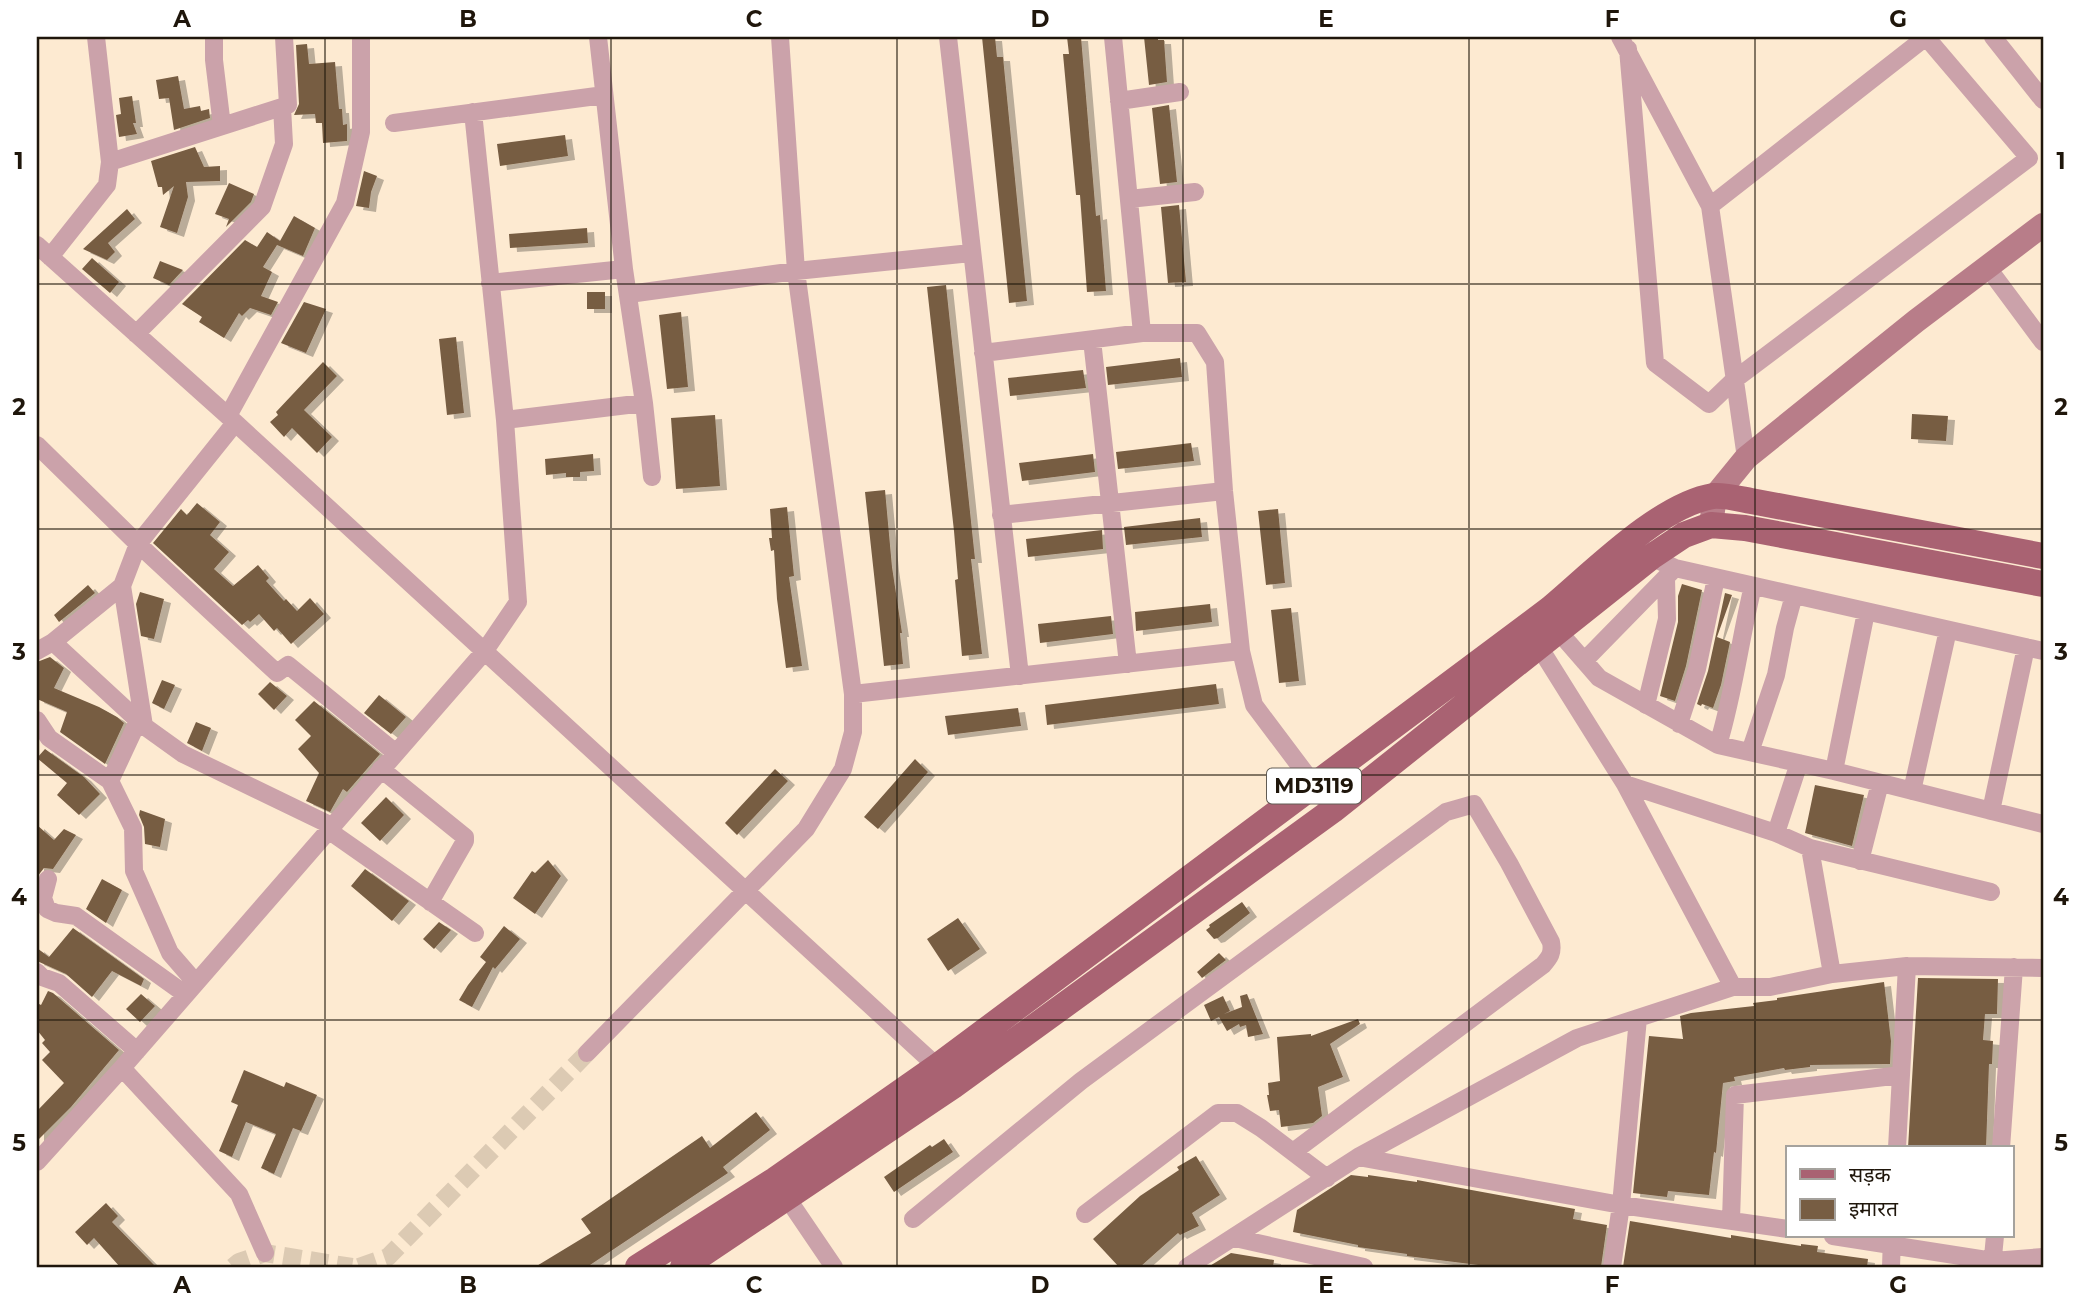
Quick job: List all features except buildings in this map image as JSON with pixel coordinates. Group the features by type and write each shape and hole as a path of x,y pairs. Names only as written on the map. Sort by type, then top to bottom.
{"main road":[{"name":"MD3119","path":"1657,560 1663,518 1715,496 2043,555"},
{"name":"MD3119","path":"946,1076 1314,786 1546,630 1657,560 1684,535 1711,525 1745,528 2043,584"},
{"name":"MD3119","path":"683,1267 781,1190 1334,810 1546,630"},
{"name":"MD3119","path":"638,1267 781,1190"}],"street":[{"path":"96,37 110,162 107,185 43,251 946,1076"},
{"path":"214,37 214,61 222,126"},
{"path":"110,162 288,105 284,37"},
{"path":"110,781 141,723 122,586 138,544 231,420 345,203 361,132 362,37"},
{"path":"598,37 624,270 652,477"},
{"path":"587,1053 806,829 843,769 853,732 853,694 796,271 780,37"},
{"path":"948,37 1020,676"},
{"path":"1112,37 1142,333"},
{"path":"1624,43 1655,363 1709,404 1734,380 2029,158 1926,37 1710,206"},
{"path":"1993,37 2043,100"},
{"path":"1624,43 1710,206 1746,458"},
{"path":"1119,101 1180,92"},
{"path":"394,123 604,95"},
{"path":"136,334 262,207 284,144 282,107"},
{"path":"37,1162 484,652 518,602 505,420 473,112"},
{"path":"1129,199 1195,192"},
{"path":"1711,525 1715,496 1746,458 1916,321 2043,225"},
{"path":"629,294 796,271 971,253"},
{"path":"1988,268 2043,342"},
{"path":"491,283 624,270"},
{"path":"983,353 1142,333 1197,333 1215,362 1224,491 1241,651 1254,705 1334,810"},
{"path":"1092,340 1128,664"},
{"path":"505,420 644,403"},
{"path":"37,445 138,544 277,673 288,665 396,753"},
{"path":"1002,515 1224,491"},
{"path":"1657,560 1716,578 2035,649 1991,811"},
{"path":"1584,661 1657,560"},
{"path":"1646,705 1667,619 1657,560"},
{"path":"1679,723 1697,669 1716,578"},
{"path":"37,651 53,642 122,586"},
{"path":"1718,745 1728,711 1753,586"},
{"path":"1750,752 1776,675 1794,595"},
{"path":"1834,771 1866,612"},
{"path":"1546,630 1584,661 1599,678 1718,745 1834,771 2043,824"},
{"path":"1546,630 1734,987"},
{"path":"1912,791 1948,630"},
{"path":"53,642 141,723 183,754 330,828 475,933"},
{"path":"853,694 1241,651"},
{"path":"37,720 49,738 110,781 133,828 134,871 170,953 190,988"},
{"path":"1776,833 1799,763"},
{"path":"381,769 464,837 465,841 430,902"},
{"path":"1860,861 1880,783"},
{"path":"1625,784 1776,833 1810,848 1991,892"},
{"path":"913,1219 1081,1081 1289,927 1446,812 1474,804 1551,942 1553,950 1550,957 1543,965 1293,1152"},
{"path":"1810,848 1832,974"},
{"path":"48,878 43,898 47,909 76,916 190,988"},
{"path":"1897,1146 1907,966"},
{"path":"1187,1267 1358,1157 1577,1038 1734,987 1770,987 1832,974 1907,966 2043,968"},
{"path":"2001,1146 2014,967"},
{"path":"37,972 42,977 59,983 137,1051"},
{"path":"1612,1267 1621,1205 1638,1018"},
{"path":"122,1068 239,1194 265,1253"},
{"path":"1731,1220 1735,1095 1901,1075"},
{"path":"1085,1214 1218,1112 1237,1113 1327,1178"},
{"path":"1358,1157 1621,1205 1786,1229"},
{"path":"781,1190 834,1267"},
{"path":"1235,1238 1364,1267"},
{"path":"1862,1238 1892,1240 1993,1264 2043,1257"},
{"path":"1993,1264 1994,1238"},
{"path":"1891,1267 1892,1240"}],"tunnel":[{"path":"359,1267 388,1257 587,1053"},
{"path":"233,1267 239,1262 265,1253 352,1267"}]}
